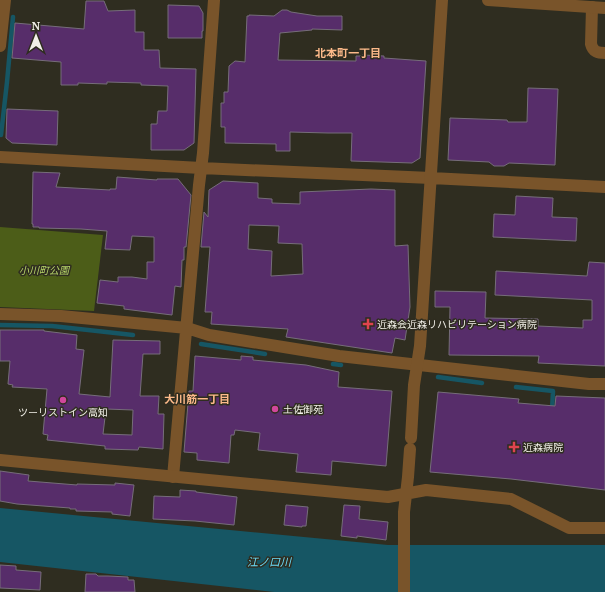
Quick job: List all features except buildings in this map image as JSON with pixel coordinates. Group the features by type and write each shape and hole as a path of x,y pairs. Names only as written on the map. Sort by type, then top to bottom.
{"street":[{"path":"0,46 5,0"},
{"path":"173,477 201,168 204,153 214,0"},
{"path":"404,592 404,512 411,443 414,385 420,346 442,0"},
{"path":"488,0 592,2 605,8"},
{"path":"592,2 592,48 599,53 605,53"},
{"path":"0,157 605,187"},
{"path":"0,314 61,316 186,328 209,335 339,356 589,384 605,384"},
{"path":"0,460 388,497 426,490 511,499 569,528 605,528"}],"green space":[{"name":"小川町公園","path":"0,227 103,235 94,311 0,307"}],"water":[{"name":"江ノ口川","path":"0,508 388,545 605,545 605,592 274,592 0,562"}],"waterway":[{"path":"1,135 13,17"},
{"path":"0,325 52,326 133,335"},
{"path":"201,344 265,354"},
{"path":"333,364 341,365"},
{"path":"438,377 482,383"},
{"path":"516,387 553,391 552,411"}],"place":[{"name":"近森会近森リハビリテーション病院","path":"368,324"},
{"name":"ツーリストイン高知","path":"63,400"},
{"name":"土佐御苑","path":"275,409"},
{"name":"近森病院","path":"514,447"}],"district":[{"name":"北本町一丁目","path":"348,53"},
{"name":"大川筋一丁目","path":"197,399"}]}
